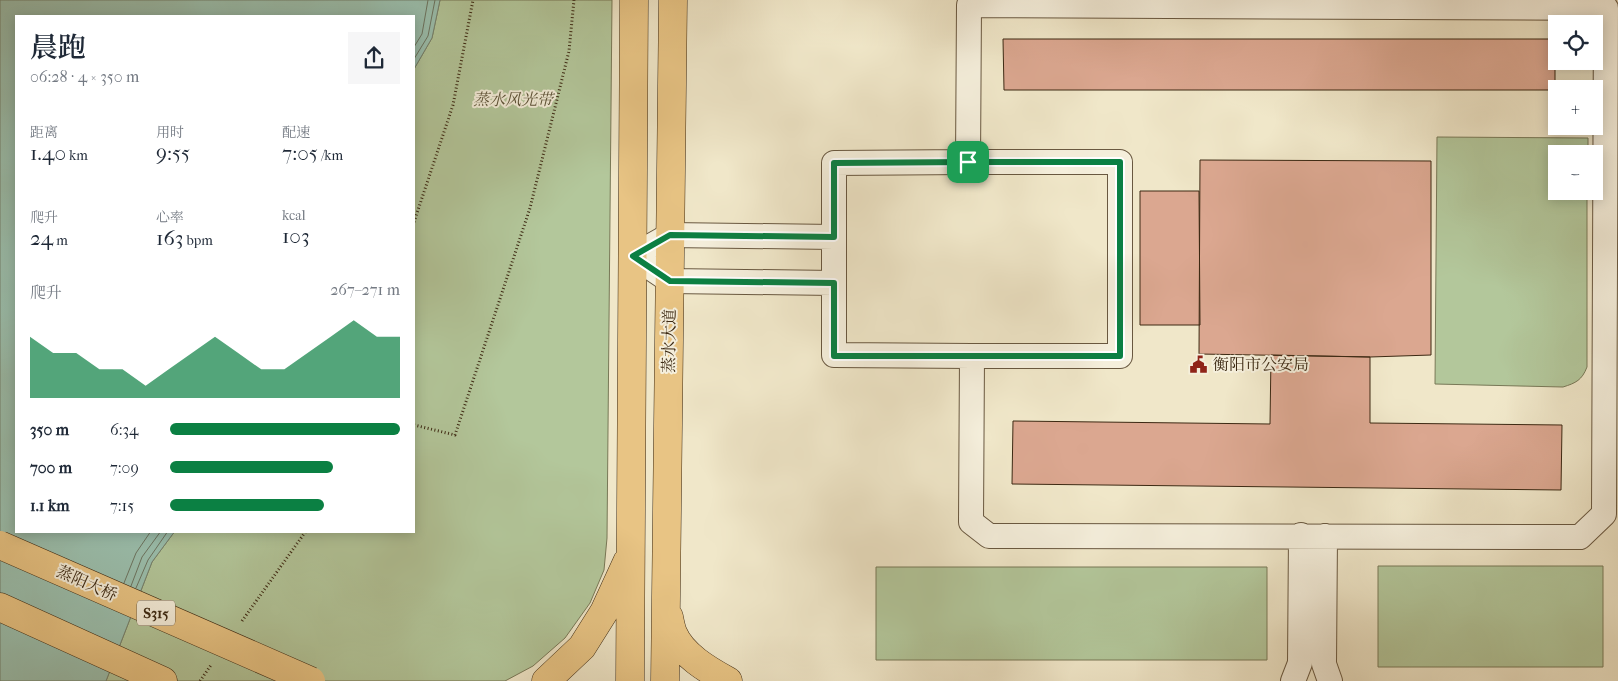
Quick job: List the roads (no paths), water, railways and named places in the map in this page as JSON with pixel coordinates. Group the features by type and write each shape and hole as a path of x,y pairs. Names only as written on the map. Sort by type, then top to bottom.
{"main road":[{"path":"630,681 634,0"},
{"name":"蒸水大道","path":"665,681 673,0"},
{"name":"蒸阳大桥","path":"0,544 311,681"},
{"path":"546,681 582,647 604,612 631,553"},
{"path":"666,602 673,633 686,652 704,669 728,681"},
{"path":"0,607 163,681"}],"lane":[{"path":"968,162 969,5 1606,8 1611,260 1604,514 1580,536 989,536 971,522 972,356"},
{"path":"1120,162 1120,356 834,356 834,237 834,163 1120,162"},
{"path":"834,237 670,235 633,256 670,281 834,283"},
{"path":"1293,681 1300,663 1301,535"},
{"path":"1325,536 1324,664 1330,681"}],"water":[{"path":"0,0 440,0 432,38 415,67 415,15 15,15 15,533 174,533 152,562 106,681 0,681"}],"place":[{"name":"衡阳市公安局","path":"1199,364"}],"park label":[{"name":"蒸水风光带","path":"513,99"}]}
